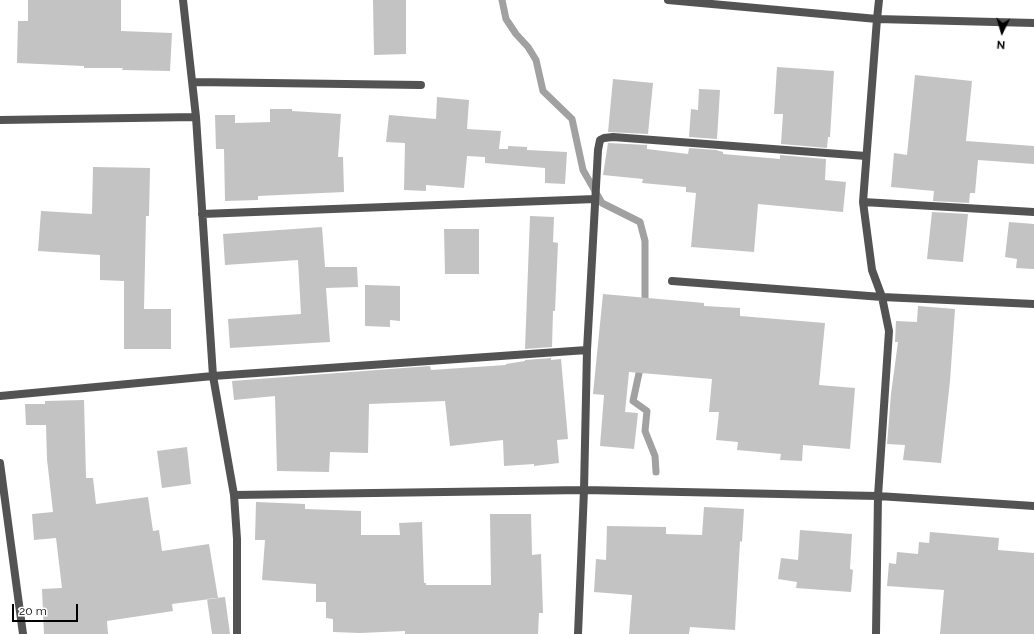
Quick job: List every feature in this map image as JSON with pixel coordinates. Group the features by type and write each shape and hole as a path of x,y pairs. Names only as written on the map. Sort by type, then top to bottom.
{"street":[{"path":"184,0 196,117 213,376 234,495 237,539 237,634"},
{"path":"668,0 877,19 1034,23"},
{"path":"876,634 878,496 888,331 882,297 872,270 863,202 877,19 880,0"},
{"path":"193,82 421,85"},
{"path":"0,120 196,117"},
{"path":"578,634 584,490 587,350 598,150 600,140 613,136 866,156"},
{"path":"202,214 595,199"},
{"path":"863,202 1034,212"},
{"path":"672,281 882,297 1034,304"},
{"path":"0,396 213,376 587,350"},
{"path":"0,463 23,634"},
{"path":"234,495 584,490 878,496 1034,506"}],"building":[{"path":"28,0 121,0 121,31 172,33 170,71 122,70 123,68 84,68 84,66 17,63 18,21 28,21"},
{"path":"373,0 406,0 406,54 374,55"},
{"path":"777,67 834,71 830,137 828,137 827,148 781,144 783,114 774,114"},
{"path":"915,75 972,81 966,141 1034,146 1034,164 978,160 975,193 970,193 969,203 933,201 934,191 891,187 894,153 907,155"},
{"path":"613,79 653,83 648,134 608,132"},
{"path":"699,89 720,90 717,139 689,137 691,109 698,110"},
{"path":"437,97 469,100 467,129 501,131 499,149 508,149 508,146 527,147 527,150 567,152 565,184 545,183 545,168 485,163 485,157 467,156 464,188 426,185 426,191 404,190 405,143 386,142 389,115 436,119"},
{"path":"270,109 292,109 292,111 341,114 338,157 343,157 344,192 258,196 258,200 225,201 224,149 216,149 215,115 235,115 235,123 270,122"},
{"path":"608,143 647,145 647,149 688,154 689,148 716,150 723,152 723,154 780,159 780,155 826,159 825,180 846,182 843,212 758,204 754,252 691,247 696,193 686,192 686,187 642,183 643,179 603,175"},
{"path":"93,167 150,168 149,216 146,216 144,309 171,309 171,349 124,349 124,281 100,280 100,255 38,251 41,211 92,214"},
{"path":"932,212 968,214 963,262 927,259"},
{"path":"530,216 554,217 553,242 558,243 552,347 525,349"},
{"path":"1009,222 1034,224 1034,269 1016,268 1017,259 1005,257"},
{"path":"322,227 325,267 357,267 358,287 326,288 330,342 230,348 228,319 301,314 298,260 225,265 223,234"},
{"path":"444,229 479,229 479,274 445,274"},
{"path":"365,285 400,286 400,321 390,320 390,327 365,326"},
{"path":"603,294 704,303 704,306 740,308 740,316 825,323 819,385 855,388 850,449 803,445 802,461 780,460 781,454 737,450 738,442 716,440 719,412 709,412 712,379 629,372 625,412 638,413 634,449 600,446 604,395 593,394"},
{"path":"918,306 955,309 950,381 941,463 903,460 905,445 887,444 891,394 898,342 895,342 896,321 917,322"},
{"path":"551,358 551,360 561,359 568,439 557,440 559,463 534,466 534,464 504,466 503,440 450,446 445,401 369,404 368,453 330,452 329,472 277,471 275,396 234,400 232,381 430,366 431,370 506,365 525,360"},
{"path":"84,400 86,478 93,478 96,504 148,497 153,531 159,530 162,551 209,544 218,598 172,604 173,611 107,621 108,634 44,634 42,589 62,588 56,538 34,540 32,514 53,512 47,459 46,425 26,425 25,404 45,404 45,401"},
{"path":"187,447 191,484 162,488 157,451"},
{"path":"256,502 305,504 305,509 361,511 361,535 400,535 399,523 422,522 424,583 426,583 426,585 491,585 490,514 531,514 532,555 541,554 543,613 539,613 538,634 405,634 405,631 360,633 333,632 333,619 326,618 326,602 316,602 316,584 262,580 265,540 255,540"},
{"path":"704,507 744,509 742,542 740,541 735,630 690,627 689,634 629,634 632,595 594,592 596,559 606,560 607,526 666,527 666,534 702,535"},
{"path":"800,530 852,534 850,569 853,570 851,592 796,588 797,582 778,579 781,558 798,560"},
{"path":"930,532 999,538 998,550 1034,553 1034,634 940,634 944,590 887,586 889,563 896,564 897,552 918,554 919,542 929,543"},
{"path":"225,597 230,634 212,634 207,599"}],"waterway":[{"path":"502,0 506,19 516,34 528,47 536,60 543,91 572,119 583,170 602,203 640,222 645,241 645,306"},
{"path":"641,364 633,401 647,411 645,431 655,456 656,472"}]}
